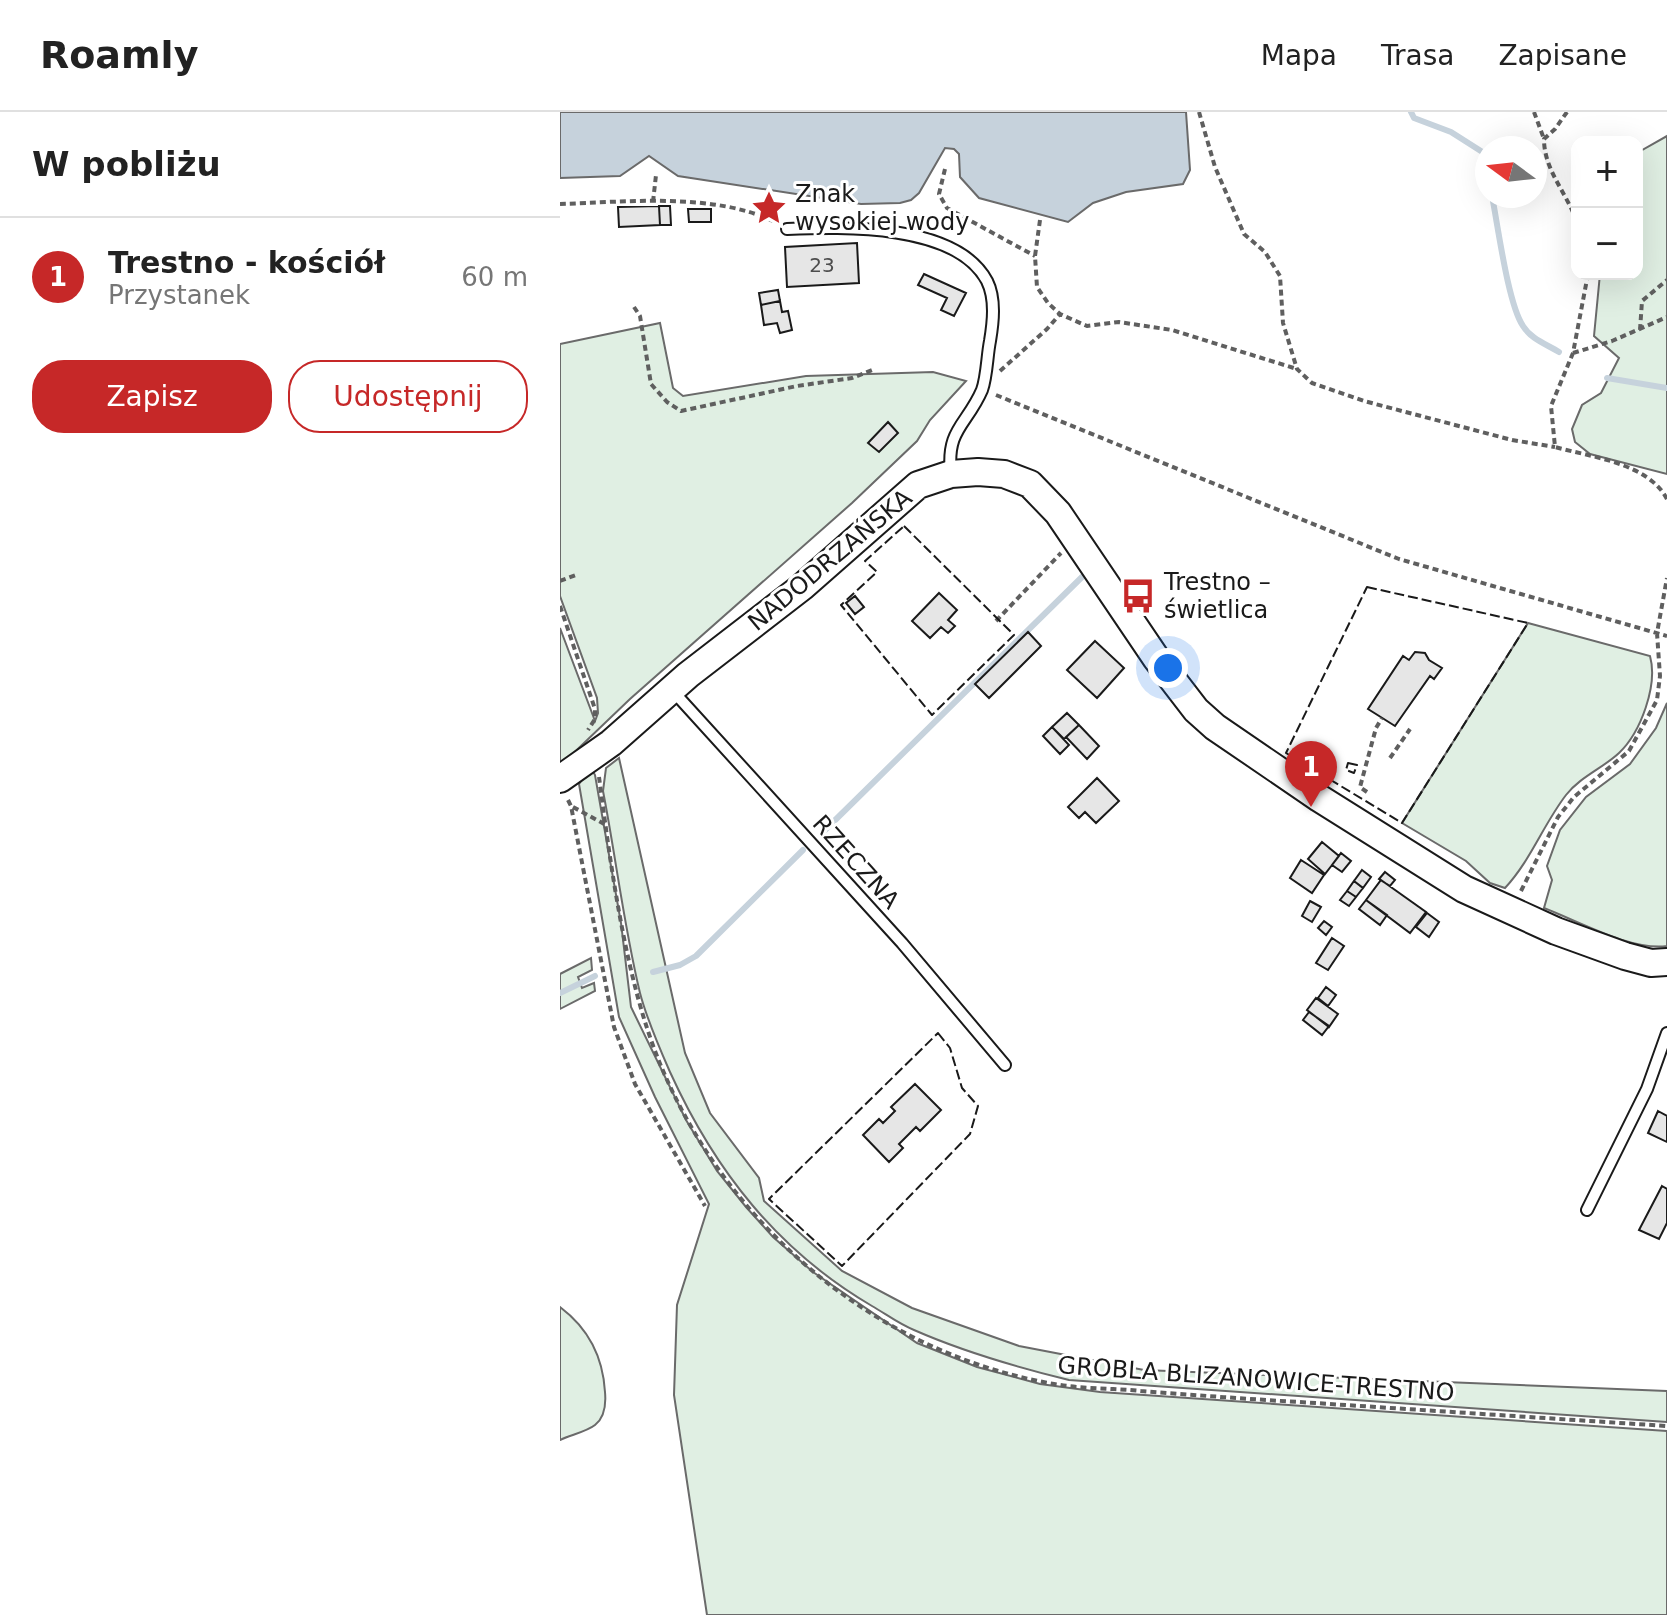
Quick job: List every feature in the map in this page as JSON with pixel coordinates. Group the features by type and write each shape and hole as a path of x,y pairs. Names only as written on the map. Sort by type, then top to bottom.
{"street":[{"name":"NADODRZAŃSKA","path":"563,788 672,690 802,587 906,494 930,480 951,474 1004,474 1035,488 1058,513 1169,676 1215,727 1254,756 1464,889 1512,912 1625,956 1651,963 1667,962"}],"lane":[{"path":"787,229 855,226 912,235 957,253 975,265 988,282 993,307 982,389 951,441 951,474"},
{"name":"RZECZNA","path":"672,690 902,943 1005,1065"},
{"path":"1587,1210 1647,1089 1667,1033"}],"path":[{"path":"1199,112 1215,167 1244,234 1265,252 1280,276 1283,323 1297,369"},
{"path":"1534,112 1543,136"},
{"path":"1547,136 1567,112"},
{"path":"1547,161 1571,211"},
{"path":"945,169 939,194 947,208 1035,256"},
{"path":"653,202 656,175"},
{"path":"560,204 653,202 728,207 756,213 787,229"},
{"path":"1040,220 1035,256 1037,287 1060,314 1087,326 1119,322 1172,330 1297,369 1312,383 1364,401 1512,440 1555,447 1634,470 1660,485 1667,499"},
{"path":"1555,447 1551,406 1573,353 1587,280"},
{"path":"1640,330 1642,301 1667,280"},
{"path":"634,307 640,316 651,384 667,402 681,411 797,386 852,378 875,369"},
{"path":"1060,314 982,389 1399,559 1667,636"},
{"path":"1573,353 1640,330 1667,317"},
{"path":"996,621 1068,546"},
{"path":"560,581 576,575"},
{"path":"1512,912 1558,817 1574,797 1629,751 1646,724 1657,700 1660,676 1657,633 1667,578"},
{"path":"560,606 595,709"},
{"path":"1367,792 1360,787 1376,728 1382,718"},
{"path":"1390,758 1410,729"},
{"name":"GROBLA BLIZANOWICE-TRESTNO","path":"598,771 628,950 645,1026 661,1068 693,1133 745,1206 799,1261 858,1305 902,1332 950,1354 1055,1384 1667,1426"},
{"path":"563,788 571,806 614,1027 635,1084 705,1206"},
{"path":"571,806 606,825"}],"green space":[{"path":"1667,136 1667,474 1590,454 1575,442 1572,429 1582,405 1601,393 1619,358 1594,336 1599,280 1643,280 1643,150"},
{"path":"660,323 673,388 683,396 806,376 933,372 966,381 930,420 917,441 852,503 630,699 560,766 560,628 595,721 598,713 597,698 560,596 560,344"},
{"path":"1528,623 1650,656 1652,680 1641,721 1627,744 1566,795 1505,888 1490,883 1466,861 1402,823"},
{"path":"1667,703 1667,946 1653,946 1621,940 1544,908 1552,880 1547,866 1560,830 1586,797 1630,764 1656,728"},
{"path":"619,758 685,1053 710,1113 759,1178 764,1201 842,1271 912,1308 1019,1346 1144,1370 1667,1391 1667,1422 1069,1380 952,1345 908,1328 872,1306 807,1260 753,1206 707,1143 670,1072 640,993 603,791 606,768"},
{"path":"591,768 595,775 621,923 631,1007 686,1120 717,1171 773,1237 813,1272 917,1343 977,1367 1040,1384 1100,1392 1667,1431 1667,1615 707,1615 674,1395 677,1305 709,1204 619,1017 579,784"},
{"path":"591,958 592,970 578,977 582,988 594,983 595,991 560,1009 560,974"},
{"path":"560,1307 579,1324 592,1344 604,1379 605,1405 595,1425 560,1440"}],"shaded area":[{"path":"560,112 1186,112 1190,170 1183,184 1126,192 1093,203 1068,222 979,198 960,177 959,154 954,149 945,148 919,193 911,200 900,203 861,204 678,176 649,156 620,176 560,178"}],"building":[{"path":"659,206 670,206 671,225 660,225"},
{"path":"659,206 660,225 619,227 618,207"},
{"path":"688,209 711,209 711,222 689,222"},
{"path":"857,243 859,283 787,287 785,247"},
{"path":"924,274 966,293 954,316 941,310 947,298 918,285"},
{"path":"778,290 780,301 761,305 759,293"},
{"path":"780,301 782,312 788,311 792,330 780,333 777,323 764,325 761,305"},
{"path":"888,422 898,433 879,452 868,443"},
{"path":"939,593 957,610 948,620 955,626 948,633 941,627 930,638 912,621"},
{"path":"855,596 864,607 855,614 846,603"},
{"path":"1028,632 1041,646 989,698 975,684"},
{"path":"1095,641 1124,668 1097,698 1067,670"},
{"path":"1415,652 1425,653 1429,660 1442,668 1434,679 1430,676 1395,726 1368,709 1403,656 1409,660"},
{"path":"1067,713 1079,725 1064,739 1052,727"},
{"path":"1079,725 1099,746 1087,759 1066,737"},
{"path":"1052,727 1069,745 1060,754 1043,736"},
{"path":"1097,778 1119,801 1096,823 1085,812 1079,818 1068,807"},
{"path":"1322,842 1339,856 1325,874 1308,859"},
{"path":"1341,853 1351,861 1342,872 1332,865"},
{"path":"1301,860 1324,875 1312,893 1290,878"},
{"path":"1362,870 1371,877 1363,888 1354,881"},
{"path":"1385,872 1395,880 1390,886 1379,879"},
{"path":"1381,880 1426,912 1410,933 1366,900"},
{"path":"1354,881 1363,888 1356,897 1347,891"},
{"path":"1347,891 1356,897 1349,906 1340,900"},
{"path":"1366,900 1387,915 1380,925 1359,909"},
{"path":"1310,901 1321,907 1312,922 1302,916"},
{"path":"1427,913 1439,922 1429,937 1416,927"},
{"path":"1324,921 1332,927 1326,935 1318,928"},
{"path":"1332,938 1344,946 1328,970 1316,963"},
{"path":"1326,987 1336,995 1328,1006 1318,998"},
{"path":"1316,998 1338,1014 1329,1027 1307,1010"},
{"path":"1309,1012 1329,1026 1322,1035 1303,1020"},
{"path":"915,1084 941,1110 920,1131 916,1127 899,1144 903,1148 889,1162 863,1135 879,1119 883,1123 895,1111 891,1107"},
{"path":"1658,1111 1667,1116 1667,1142 1648,1133"},
{"path":"1662,1186 1667,1189 1667,1223 1659,1239 1639,1230"}],"waterway":[{"path":"1411,112 1414,118 1451,132 1475,147"},
{"path":"1494,208 1508,283 1518,315 1530,334 1559,352"},
{"path":"1607,378 1667,388"},
{"path":"821,834 1082,577"},
{"path":"653,972 680,965 696,956 803,850"},
{"path":"560,993 595,976"}],"fence":[{"path":"904,526 1014,635 932,715 841,605 877,572 865,561 904,526"},
{"path":"1367,587 1528,623 1402,823 1286,753 1367,587"},
{"path":"1348,763 1357,765 1354,773 1346,770 1348,763"},
{"path":"938,1033 950,1048 962,1088 978,1106 970,1134 842,1266 769,1199 938,1033"}],"place":[{"name":"Znak wysokiej wody","path":"769,208"},
{"name":"Trestno – świetlica","path":"1138,596"},
{"name":"Trestno - kościół","path":"1311,807"}]}
